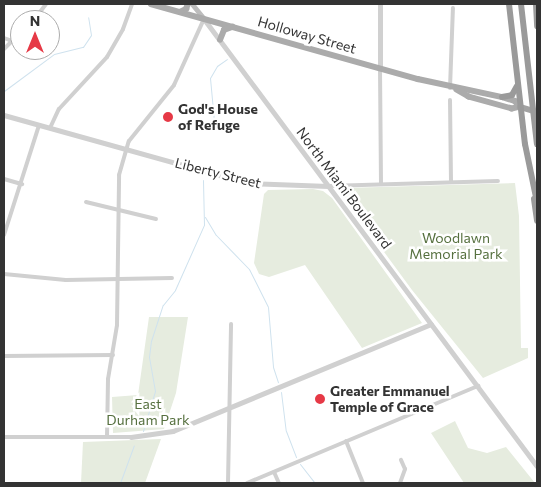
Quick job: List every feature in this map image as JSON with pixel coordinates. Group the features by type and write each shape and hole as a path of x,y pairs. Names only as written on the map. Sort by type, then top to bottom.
{"highway":[{"path":"509,4 520,107 537,202"},
{"path":"520,4 530,99 537,144"},
{"path":"536,4 537,26"},
{"path":"502,98 512,95 517,85"},
{"name":"Holloway Street","path":"520,107 537,112"},
{"path":"532,178 537,220"}],"main road":[{"name":"Holloway Street","path":"151,4 453,89 515,101 520,107 512,109 469,97 453,89"},
{"path":"178,12 186,9 188,4"},
{"name":"North Miami Boulevard","path":"192,4 204,19"},
{"path":"220,40 224,30 232,27"}],"street":[{"path":"50,128 59,109 107,57 123,29 132,4"},
{"path":"380,4 381,184"},
{"path":"453,8 453,89"},
{"path":"107,437 108,380 113,355 118,279 119,175 130,138 174,86 204,19"},
{"name":"North Miami Boulevard","path":"204,19 537,466"},
{"path":"450,100 451,182"},
{"name":"Liberty Street","path":"4,115 247,183 328,186 498,181"},
{"path":"4,235 22,184 39,125"},
{"path":"4,179 22,184"},
{"path":"86,202 156,219"},
{"path":"4,274 48,280 172,278"},
{"path":"228,483 231,324"},
{"path":"4,437 107,437 166,433 229,409 431,324"},
{"path":"4,356 113,355"},
{"path":"247,483 478,386"},
{"path":"346,441 363,483"},
{"path":"400,483 405,469 401,460"},
{"path":"274,472 279,483"}],"green space":[{"name":"Woodlawn Memorial Park","path":"515,183 519,216 521,348 528,348 528,358 483,378 412,290 340,192 345,188"},
{"name":"Woodlawn Memorial Park","path":"313,189 323,191 332,198 422,323 362,348 305,265 269,277 259,274 254,263 264,194 268,190"},
{"name":"East Durham Park","path":"149,317 188,317 176,393 164,429 113,433 112,397 138,395"},
{"path":"455,421 468,448 487,453 506,447 535,483 464,483 431,433"},
{"name":"East Durham Park","path":"161,439 145,483 81,483 83,442"}],"waterway":[{"path":"4,91 54,54 83,47 91,35 88,17"},
{"path":"214,121 210,78 217,66 227,59"},
{"path":"143,431 155,391 149,357 151,341 163,305 175,290 204,225 203,180"},
{"path":"205,217 216,235 249,269 268,307 273,367 278,382"},
{"path":"281,392 286,431 296,457"},
{"path":"120,483 134,445"},
{"path":"300,464 315,483"}],"place":[{"name":"God's House of Refuge","path":"168,117"},
{"name":"Greater Emmanuel Temple of Grace","path":"320,399"}]}
